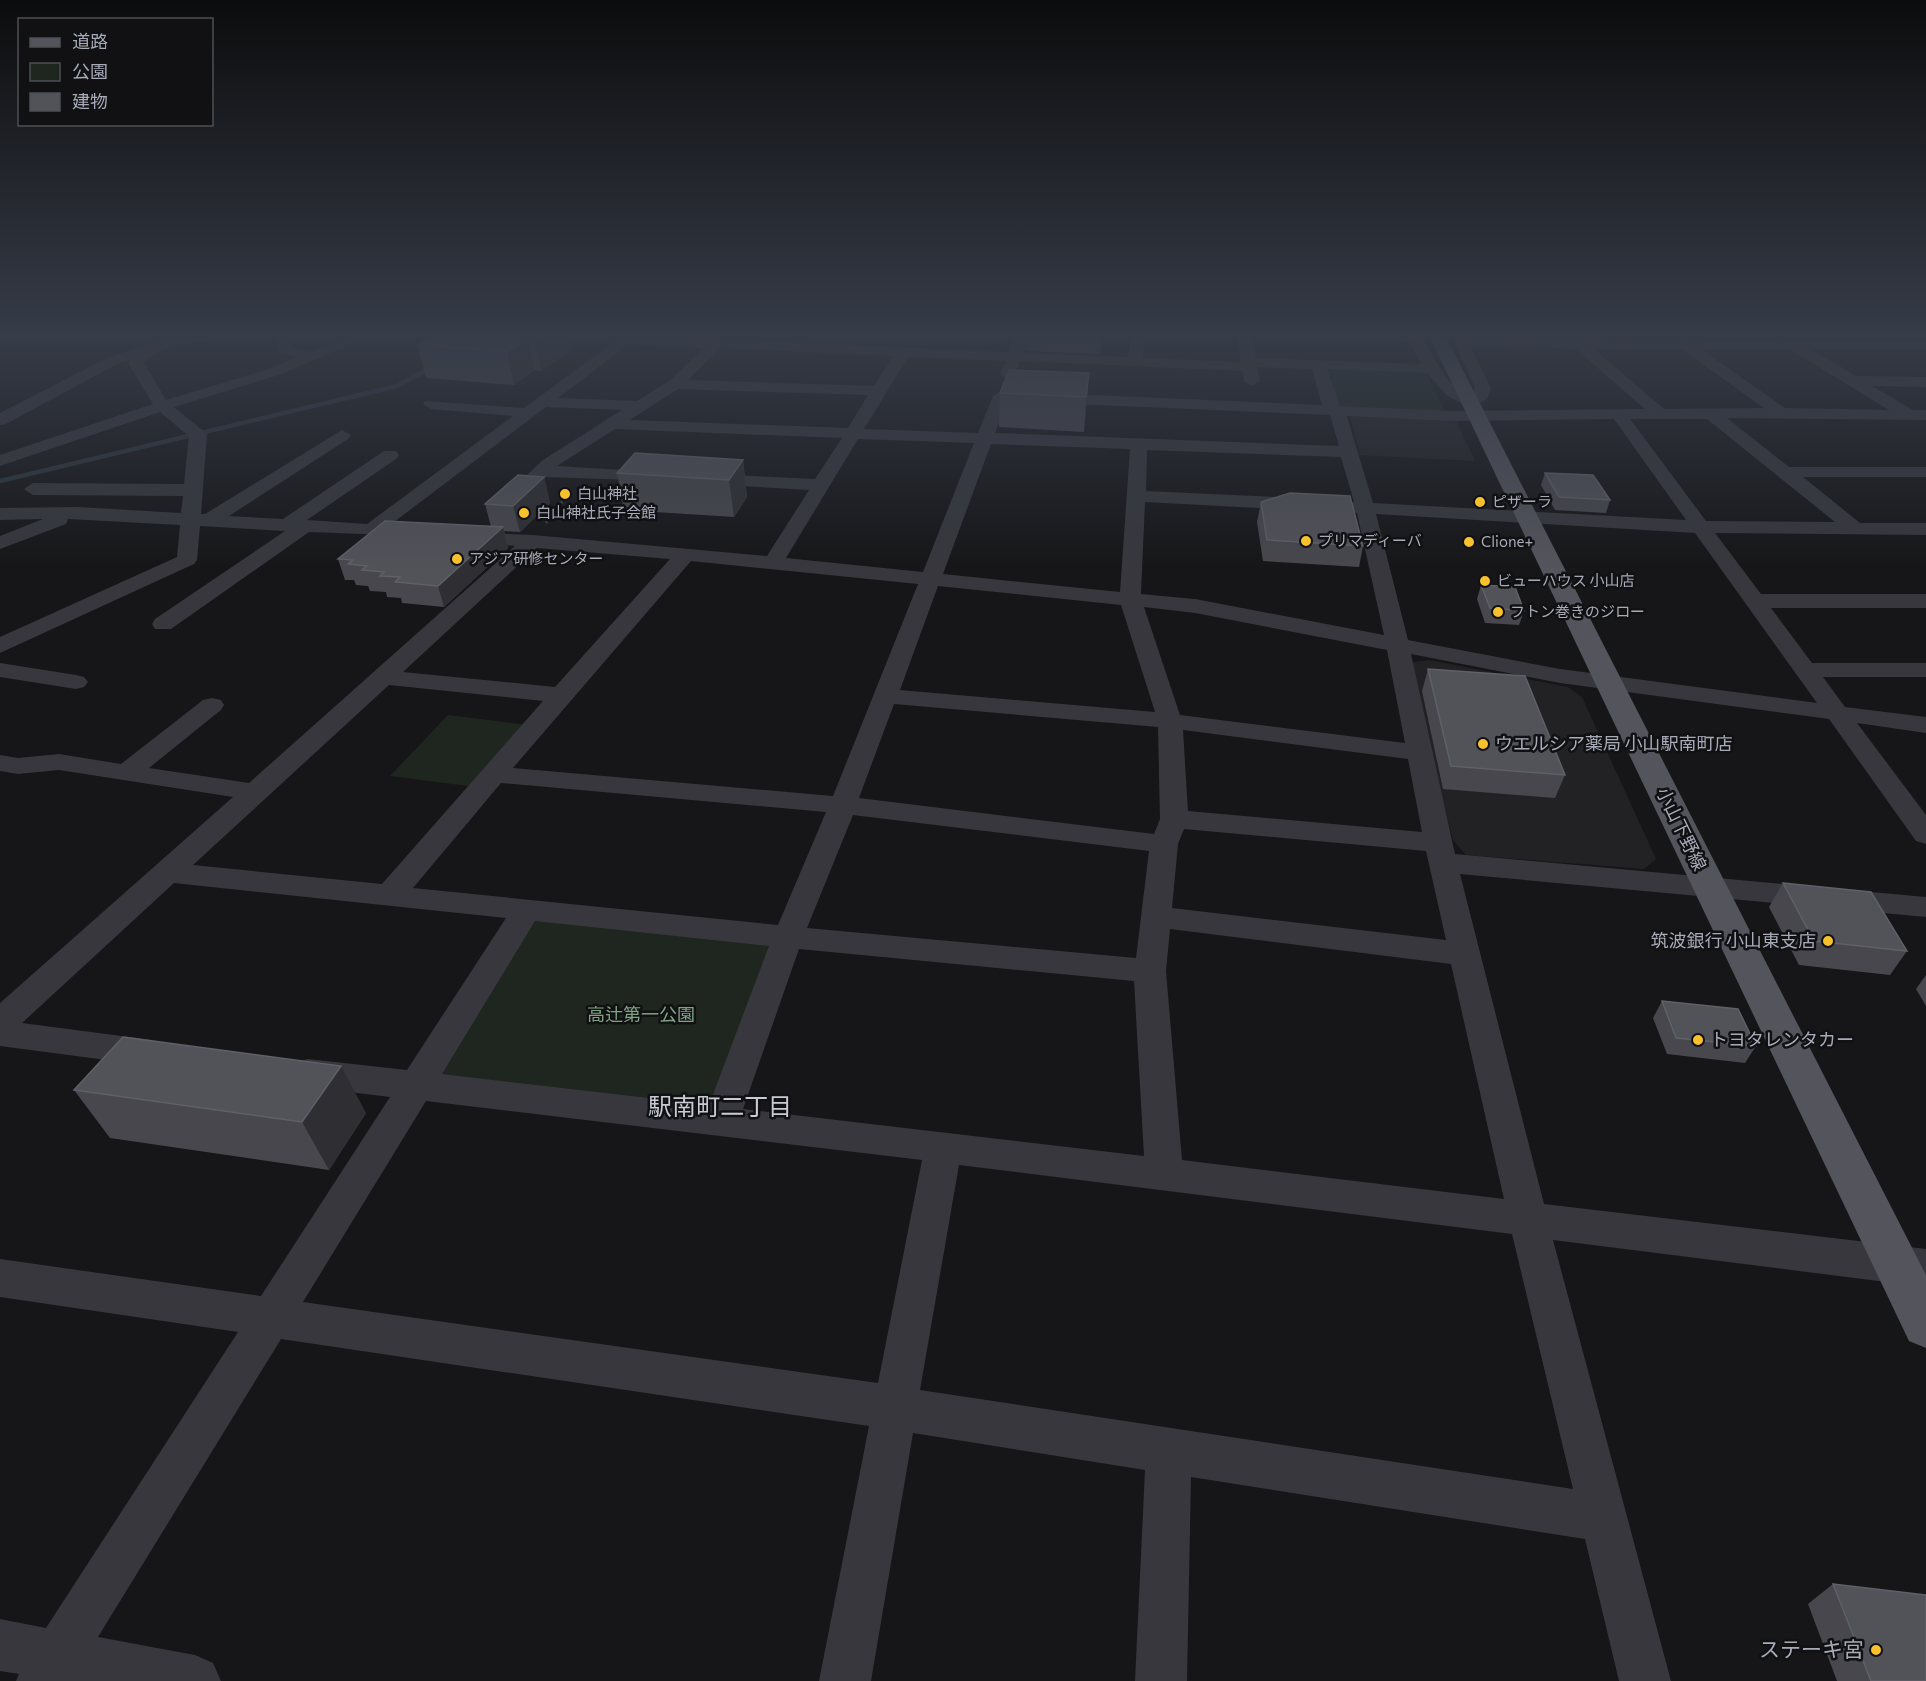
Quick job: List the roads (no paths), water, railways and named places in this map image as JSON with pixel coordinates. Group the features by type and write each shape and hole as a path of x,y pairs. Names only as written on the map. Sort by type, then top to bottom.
{"main road":[{"name":"小山下野線","path":"1476,411 1710,888 1911,1266 1926,1325"}],"street":[{"path":"0,420 16,411"},
{"path":"0,461 146,411"},
{"path":"0,646 186,560 200,520 194,490 196,435 168,411"},
{"path":"512,411 529,413"},
{"path":"472,536 541,471 631,411"},
{"path":"773,563 866,411"},
{"path":"721,1121 788,937 843,805 995,411"},
{"path":"1337,411 1365,508 1398,646 1441,853 1528,1218 1645,1681"},
{"path":"1545,411 1618,414 1926,415"},
{"path":"1904,411 1926,424"},
{"path":"371,530 529,413"},
{"path":"1710,413 1856,529"},
{"path":"1618,414 1926,835"},
{"path":"611,424 1348,452"},
{"path":"200,520 336,439 302,439"},
{"path":"1139,443 1130,599 1170,721 1169,832 1150,972 1164,1174"},
{"path":"163,624 390,455"},
{"path":"541,471 669,477"},
{"path":"1784,472 1926,472"},
{"path":"693,479 821,485"},
{"path":"33,489 194,490"},
{"path":"1136,496 1701,527 1926,530"},
{"path":"0,514 78,513 427,533"},
{"path":"0,543 78,513"},
{"path":"450,535 686,554 1130,599 1255,616 1398,646 1610,683 1926,725"},
{"path":"0,1023 533,541"},
{"path":"390,895 561,695 686,554"},
{"path":"1756,601 1926,601"},
{"path":"1901,601 1926,621"},
{"path":"0,670 76,682"},
{"path":"1807,670 1926,670"},
{"path":"381,677 561,695"},
{"path":"885,696 1170,721 1420,753"},
{"path":"128,772 212,705"},
{"path":"0,763 18,766 59,762 254,792"},
{"path":"495,774 843,805 1441,853 1710,888 1926,907"},
{"path":"166,872 1150,972"},
{"path":"49,1668 528,908"},
{"path":"1156,917 1465,954"},
{"path":"0,1033 189,1058"},
{"path":"272,1068 944,1147 1911,1266"},
{"path":"845,1681 944,1147"},
{"path":"0,1278 896,1408 1604,1518"},
{"path":"1161,1681 1169,1450"},
{"path":"0,1645 49,1668 195,1681"}],"waterway":[{"path":"0,481 291,411"}],"place":[{"name":"白山神社","path":"565,494"},
{"name":"ピザーラ","path":"1480,502"},
{"name":"白山神社氏子会館","path":"524,513"},
{"name":"プリマディーバ","path":"1306,541"},
{"name":"Clione+","path":"1469,542"},
{"name":"アジア研修センター","path":"457,559"},
{"name":"ビューハウス 小山店","path":"1485,581"},
{"name":"フトン巻きのジロー","path":"1498,612"},
{"name":"ウエルシア薬局 小山駅南町店","path":"1483,744"},
{"name":"筑波銀行 小山東支店","path":"1828,941"},
{"name":"トヨタレンタカー","path":"1698,1040"},
{"name":"ステーキ宮","path":"1876,1650"}],"district":[{"name":"駅南町二丁目","path":"720,1107"}],"park label":[{"name":"高辻第一公園","path":"641,1015"}]}
